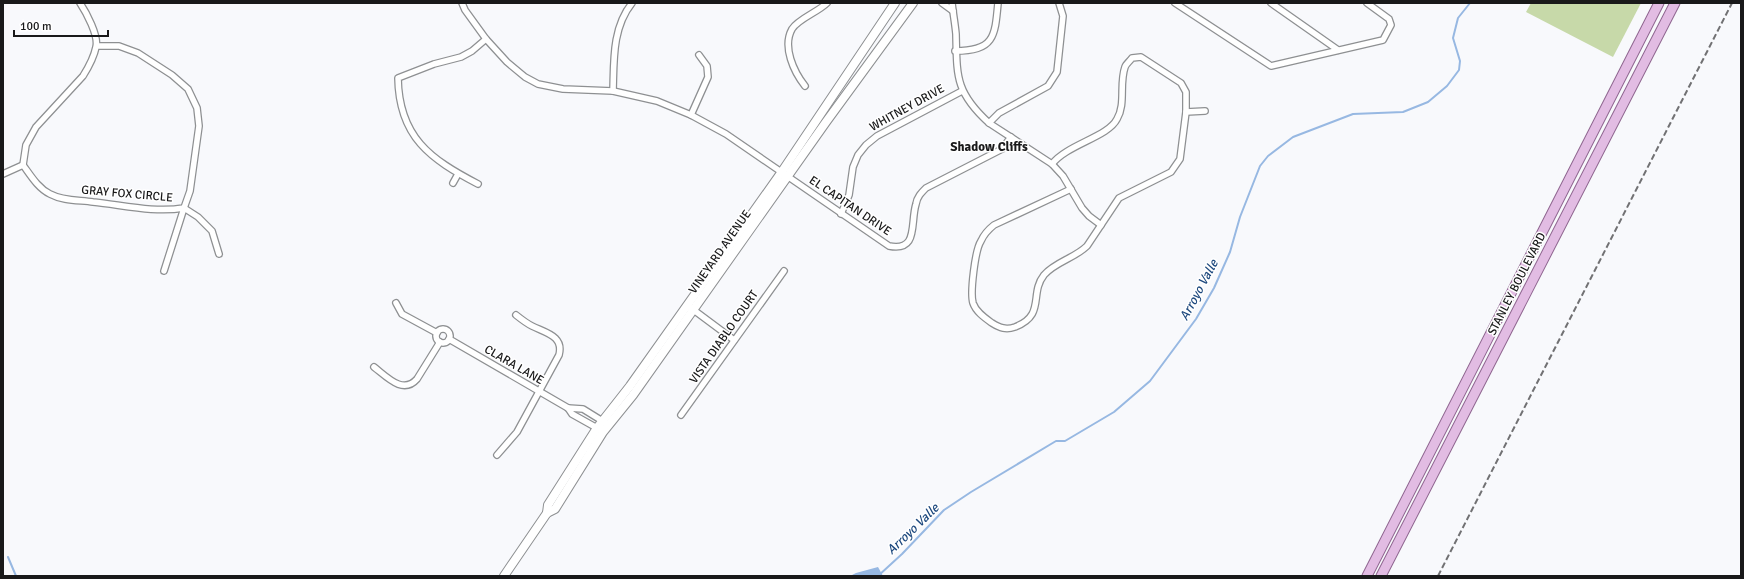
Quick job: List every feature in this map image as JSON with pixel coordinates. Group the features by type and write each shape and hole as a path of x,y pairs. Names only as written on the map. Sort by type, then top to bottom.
{"main road":[{"name":"STANLEY BOULEVARD","path":"1367,576 1659,3"},
{"name":"STANLEY BOULEVARD","path":"1381,576 1674,3"}],"street":[{"path":"3,174 23,165 26,145 36,127 83,76 88,68 97,46 86,12 80,3"},
{"name":"EL CAPITAN DRIVE","path":"462,3 465,10 486,39 507,62 525,77 538,84 563,89 613,91 657,101 691,115 726,134 841,214 889,246 897,248 904,246 910,240 915,206 918,197 926,188 1002,149 1010,137"},
{"path":"613,91 614,52 617,30 625,12 632,3"},
{"path":"806,86 796,76 790,58 788,44 792,29 827,3"},
{"name":"VINEYARD AVENUE","path":"785,175 895,3"},
{"name":"VINEYARD AVENUE","path":"504,576 547,513 548,505 596,428 605,422 633,395 690,308 785,175 826,122 913,3"},
{"path":"942,3 953,11"},
{"path":"952,3 956,35 955,51 957,72 962,91 980,115 989,123 1052,164 1063,176 1082,208 1089,216 1102,225"},
{"path":"955,51 972,51 984,46 992,38 996,26 998,3"},
{"path":"989,123 999,113 1048,86 1053,80 1057,72 1063,16 1059,3"},
{"path":"1174,3 1271,66 1382,40 1388,33 1391,25 1389,19 1367,3"},
{"path":"1270,3 1338,50"},
{"path":"478,184 458,174 437,160 421,146 409,127 402,112 398,78 434,64 461,57 472,51 486,39"},
{"name":"GRAY FOX CIRCLE","path":"23,165 43,189 52,195 68,200 169,210 184,208 190,191 199,126 197,108 188,89 172,75 138,54 119,46 97,46"},
{"path":"691,115 708,77 707,66 699,55"},
{"path":"1052,164 1056,158 1071,148 1109,129 1117,120 1121,110 1125,67 1132,58 1141,56 1182,83 1186,92 1186,112 1180,159 1171,172 1119,198 1094,238 1081,252 1057,265 1045,274 1038,285 1035,309 1032,316 1016,326 1007,329 998,327 978,311 973,303 975,264 980,241 994,224 1071,189"},
{"name":"WHITNEY DRIVE","path":"841,214 848,195 853,167 858,155 866,145 876,136 962,91"},
{"path":"1186,112 1205,112"},
{"path":"453,183 458,174"},
{"path":"164,271 184,208 198,217 212,231 219,254"},
{"name":"VISTA DIABLO COURT","path":"682,416 784,271"},
{"path":"396,303 402,314 437,333"},
{"path":"690,308 734,340"},
{"path":"497,455 517,432 561,349 560,344 554,337 530,325 516,315"},
{"path":"437,333 442,330 446,330 450,334 449,339 445,343 440,342"},
{"path":"437,333 437,339 440,342"},
{"name":"CLARA LANE","path":"449,339 568,408 583,409 605,422"},
{"path":"374,367 397,384 407,386 417,379 440,342"},
{"name":"CLARA LANE","path":"568,408 572,414 596,428"},
{"name":"VINEYARD AVENUE","path":"547,513 555,509 605,422"}],"green space":[{"path":"1531,3 1641,3 1613,57 1526,12"}],"water":[{"path":"878,567 883,576 850,576 856,573"}],"waterway":[{"name":"Arroyo Valle","path":"878,576 902,554 944,510 1056,441 1065,441 1114,412 1150,381 1196,319 1214,288 1230,252 1240,217 1260,166 1268,156 1293,137 1353,114 1403,112 1428,102 1447,86 1459,70 1460,61 1453,38 1458,18 1470,3"},
{"path":"8,557 16,576"}],"railway":[{"path":"1438,576 1732,3"}],"district":[{"name":"Shadow Cliffs","path":"989,147"}]}
